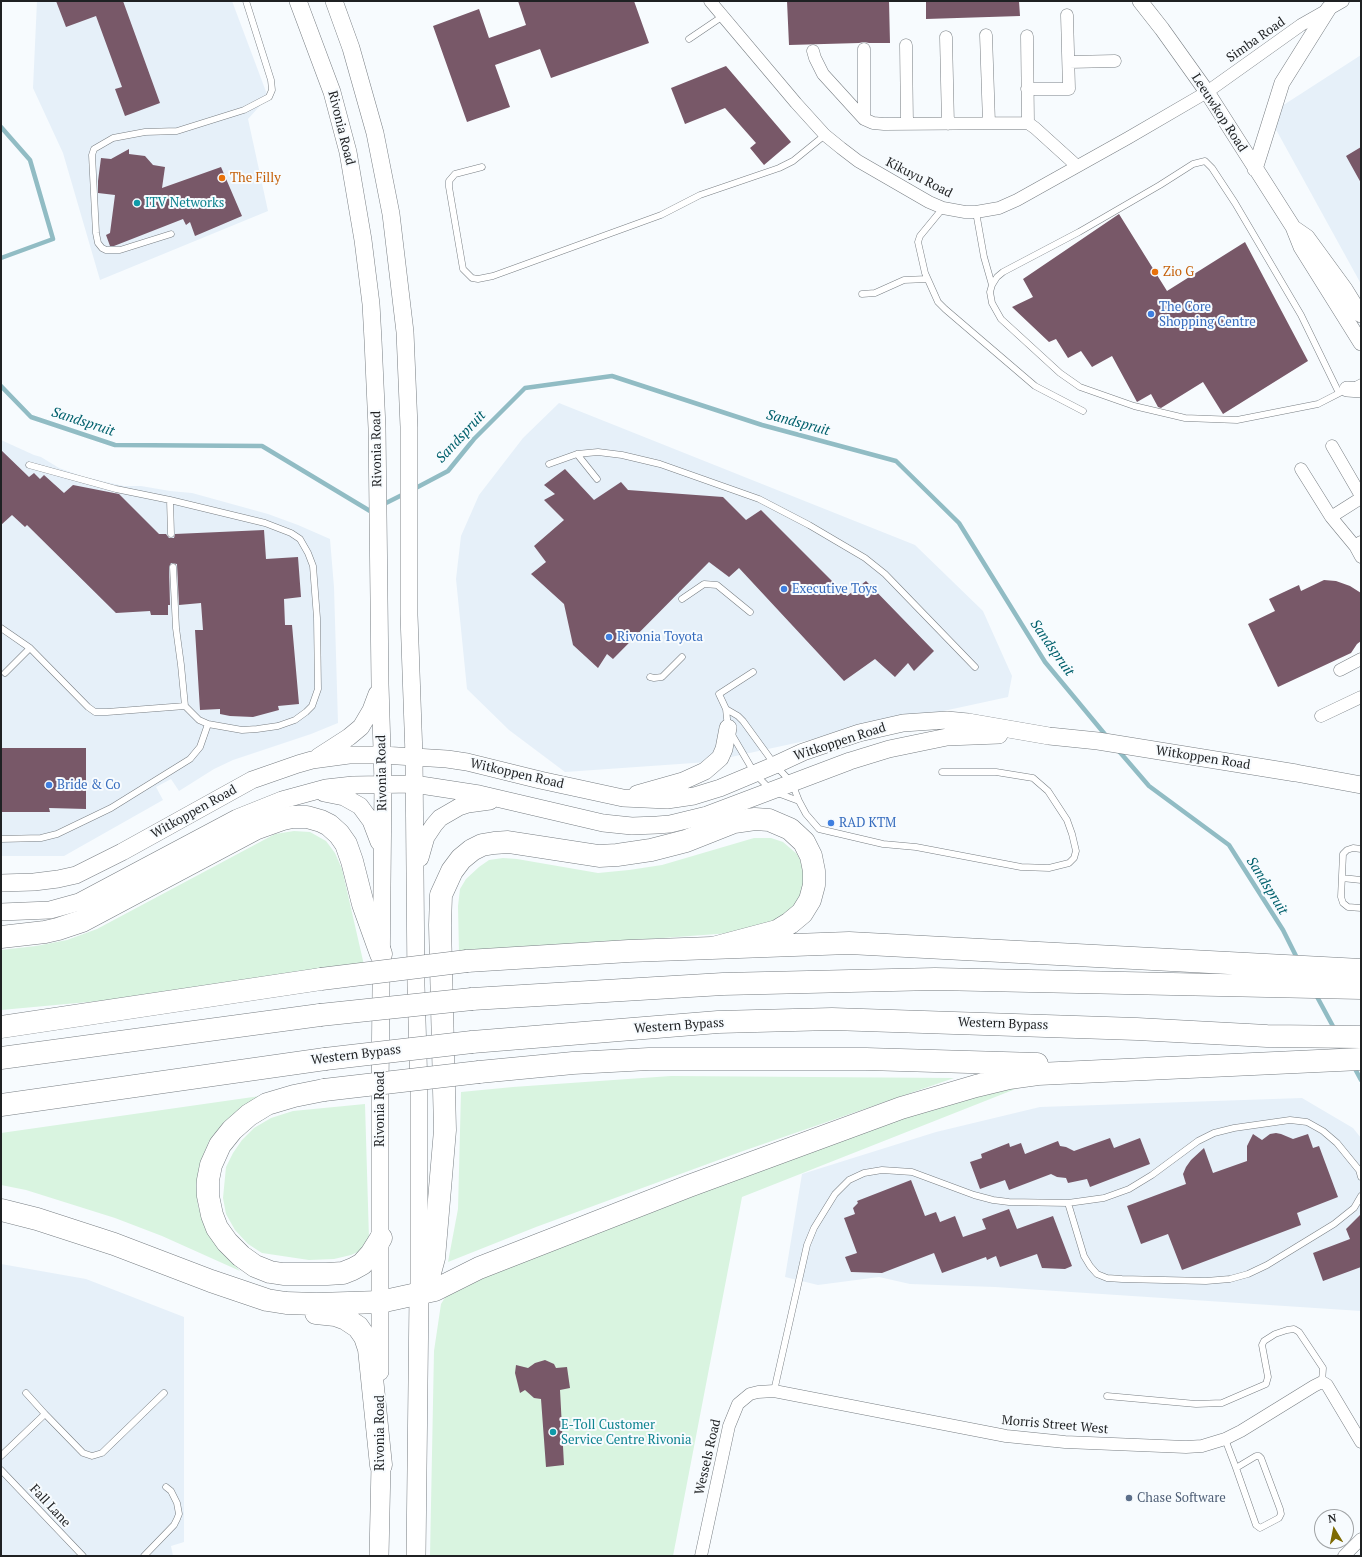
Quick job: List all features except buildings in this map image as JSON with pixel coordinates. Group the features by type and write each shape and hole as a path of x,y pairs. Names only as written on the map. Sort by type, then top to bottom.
{"highway":[{"path":"1,937 45,932 82,921 254,830 283,819 292,817 307,817 329,825 339,834 346,844 363,904 381,954"},
{"path":"419,1295 427,1284 434,1258 445,1130 440,925 441,895 452,871 461,859 472,850 482,845 508,842 599,856 617,855 651,850 679,842 734,822 755,819 769,820 790,829 804,842 812,856 814,885 810,900 802,913 777,931 713,948"},
{"path":"1,1027 321,979 467,961 630,951 849,943 1242,964 1360,979"},
{"path":"1,1058 320,1015 472,999 723,984 935,979 1244,985 1360,979"},
{"name":"Western Bypass","path":"1,1105 324,1059 472,1042 718,1022 832,1019 1138,1029 1267,1036 1361,1037"},
{"path":"380,1238 371,1254 362,1264 343,1273 283,1274 270,1272 255,1266 241,1256 227,1242 217,1228 212,1215 208,1196 208,1185 211,1165 220,1145 232,1130 248,1115 267,1104 294,1096 324,1090 573,1063 649,1059 951,1061 1150,1069"},
{"path":"1,1210 37,1219 114,1244 211,1281 267,1300 286,1303 317,1304 380,1302 419,1295 435,1290 478,1268 588,1224 799,1146 932,1098 1009,1078 1038,1074 1361,1059"},
{"path":"211,1281 230,1294 267,1310 284,1313 335,1315 346,1319 358,1327 365,1337 369,1349 381,1465"}],"main road":[{"name":"Rivonia Road","path":"298,1 332,92 348,152 363,240 371,304 377,428 380,684 383,783 380,1238 381,1465 379,1556"},
{"path":"334,1 351,48 375,133 391,214 405,332 409,427 409,615 414,756 419,1097 419,1295 416,1556"},
{"path":"312,760 345,740 361,727 371,710 380,684"},
{"name":"Witkoppen Road","path":"1,883 34,882 76,875 122,852 252,780 287,767 312,760 349,755 382,754 467,762 623,798 667,800 694,796 720,788 803,752 859,733 916,721 947,720 968,722 1047,736 1098,741 1164,751 1361,785"},
{"path":"623,798 683,781 705,771 720,758 724,749 728,728"},
{"name":"Witkoppen Road","path":"1,912 45,911 79,902 237,818 282,800 310,792 342,786 383,783 414,784 500,799 585,820 645,826 670,824 707,815 850,761 918,742 946,737 977,735 1047,736"},
{"path":"310,792 330,793 344,797 360,806 371,821 382,852"},
{"path":"415,876 426,837 434,824 440,818 454,809 468,804 500,799"}],"street":[{"name":"Kikuyu Road","path":"710,1 825,135 858,162 895,184 942,208 959,212 976,212 999,208 1017,200 1207,92"},
{"name":"Leeuwkop Road","path":"1140,1 1207,92 1293,228 1301,247 1361,343"},
{"name":"Simba Road","path":"1207,92 1272,44 1329,8 1343,1"},
{"path":"1255,169 1282,83 1329,8"},
{"path":"1027,89 1069,89 1068,15"},
{"path":"986,35 989,123"},
{"path":"1027,36 1028,123"},
{"path":"946,37 948,124"},
{"path":"906,45 907,124"},
{"path":"864,49 864,119"},
{"path":"813,51 823,74 864,119 873,123 1028,123 1036,128 1077,166"},
{"path":"1068,62 1115,61"},
{"name":"Leeuwkop Road","path":"1293,228 1307,237 1345,289 1361,315"},
{"path":"1331,517 1361,497 1332,446"},
{"path":"1301,469 1331,517 1358,544 1361,557"},
{"path":"1340,670 1361,659"},
{"path":"1321,716 1361,696"},
{"path":"1322,1382 1327,1385 1361,1442"},
{"name":"Morris Street West","path":"774,1391 1006,1436 1033,1439 1186,1447 1202,1446 1225,1439 1241,1431 1322,1382"},
{"name":"Wessels Road","path":"701,1556 728,1426 733,1412 738,1404 750,1394 774,1391"},
{"path":"1344,1556 1361,1539"}],"lane":[{"path":"171,234 120,250 106,250 102,248 98,243 96,233 91,161 94,149 113,138 145,132 177,132 244,110 266,100 272,90 271,80 246,1"},
{"path":"690,39 723,16"},
{"path":"482,167 455,174 449,181 464,269 472,278 478,279 493,276 647,220 669,211 700,194 779,168 793,161 825,135"},
{"path":"1349,391 1301,315 1235,204 1212,168 1205,162 1193,164 1160,185 1097,221 1003,272 997,277 992,285 990,292 992,303 1001,319 1060,373 1080,387 1119,402 1185,418 1237,420 1318,404 1349,391 1361,382"},
{"path":"942,208 920,236 918,242 928,279 938,302 1035,386 1083,411"},
{"path":"976,212 984,257 992,285"},
{"path":"862,294 875,293 904,280 928,279"},
{"path":"549,464 577,454 598,452 622,455 660,464 759,499 809,525 865,558 885,574 975,667"},
{"path":"577,454 597,479"},
{"path":"30,465 116,489 170,500 265,523 291,533 300,539 313,566 317,618 318,681 316,697 312,706 306,712 295,720 278,726 256,730 242,730 208,724 199,720 185,706 176,628 173,567"},
{"path":"170,500 171,534"},
{"path":"682,599 704,584 717,585 750,612"},
{"path":"1,628 30,648 88,707 95,712 185,706"},
{"path":"5,673 30,648"},
{"path":"650,676 654,678 662,677 682,657"},
{"path":"753,672 719,694 726,709 728,728 755,774 772,791 799,801"},
{"path":"726,709 738,716 743,721 775,765 792,783 806,814 819,829 877,843 916,847 1021,867 1049,868 1069,863 1074,858 1076,851 1067,820 1048,791 1033,778 996,772 942,772"},
{"path":"1,839 41,838 57,834 111,808 190,759 200,747 208,724"},
{"path":"1361,849 1353,848 1347,850 1344,854 1341,897 1343,903 1348,906 1361,908"},
{"path":"1342,878 1361,880"},
{"path":"774,1391 807,1245 814,1228 835,1194 849,1180 864,1174 882,1170 899,1170 912,1172 974,1196 993,1200 1009,1202 1068,1203 1104,1198 1129,1189 1152,1175 1198,1141 1214,1133 1234,1128 1290,1120 1307,1122 1323,1131 1337,1143 1359,1170 1361,1177"},
{"path":"1068,1203 1084,1256 1097,1274 1107,1278 1122,1279 1206,1281 1230,1279 1248,1274 1267,1265 1334,1224 1354,1208 1361,1196"},
{"path":"1107,1396 1196,1404 1222,1403 1266,1384 1268,1377 1262,1345 1264,1341 1275,1334 1287,1330 1299,1332 1322,1368 1322,1382"},
{"path":"26,1393 83,1453 92,1456 107,1450 164,1394"},
{"path":"1,1456 45,1414"},
{"path":"1225,1439 1256,1525 1260,1528 1279,1518 1281,1514 1280,1509 1261,1458 1256,1456 1236,1468"},
{"name":"Fall Lane","path":"1,1470 82,1556"},
{"path":"144,1556 174,1525 179,1514 177,1503 171,1491 166,1487"}],"shaded area":[{"path":"37,1 232,1 268,97 248,119 268,211 100,280 63,153 33,88"},
{"path":"1361,55 1361,284 1268,115"},
{"path":"559,403 915,545 983,611 1012,676 1008,697 708,762 565,772 509,730 467,689 456,579 461,536 479,495 523,438"},
{"path":"1,440 41,457 59,468 84,477 124,486 141,486 192,493 268,514 330,539 334,587 338,723 311,734 233,760 214,769 179,791 171,779 156,787 163,800 64,856 1,856"},
{"path":"1302,1098 1353,1128 1361,1138 1361,1311 995,1287 910,1284 879,1277 818,1285 785,1277 802,1174 936,1132 1040,1107"},
{"path":"1,1264 86,1279 184,1317 184,1542 171,1546 173,1556 1,1556"}],"green space":[{"path":"294,831 310,832 326,841 335,853 342,869 364,965 154,996 1,1010 1,950 36,946 67,940 97,929 275,834"},
{"path":"754,838 771,838 783,842 797,854 804,868 803,905 758,931 459,953 458,906 460,889 466,879 489,860 503,858 517,859 598,873 662,865"},
{"path":"671,1076 954,1078 743,1151 536,1227 448,1262 458,1209 461,1092"},
{"path":"1018,1088 742,1197 673,1556 430,1556 434,1351 441,1304 449,1291 845,1137 996,1089"},
{"path":"267,1095 224,1122 209,1141 201,1161 196,1185 198,1206 207,1232 240,1271 162,1236 115,1218 26,1190 1,1185 1,1133"},
{"path":"365,1104 369,1239 362,1250 351,1255 334,1259 309,1260 262,1253 248,1244 235,1230 226,1214 223,1198 226,1167 242,1140 254,1128 271,1118 293,1111"}],"waterway":[{"name":"Sandspruit","path":"1,127 30,160 53,239 1,258"},
{"name":"Sandspruit","path":"412,490 448,471 474,439 525,388 612,376 762,425 896,461 959,523 1045,662 1108,738"},
{"name":"Sandspruit","path":"1,386 31,417 115,445 262,446 370,511 374,510"},
{"name":"Sandspruit","path":"382,505 406,493"},
{"name":"Sandspruit","path":"1118,750 1149,786 1229,845 1283,930 1298,960"},
{"name":"Sandspruit","path":"1315,993 1335,1030"},
{"name":"Sandspruit","path":"1353,1065 1361,1080"}],"place":[{"name":"The Filly","path":"222,178"},
{"name":"ITV Networks","path":"137,203"},
{"name":"Zio G","path":"1155,272"},
{"name":"The Core Shopping Centre","path":"1151,314"},
{"name":"Executive Toys","path":"784,589"},
{"name":"Rivonia Toyota","path":"609,637"},
{"name":"Bride & Co","path":"49,785"},
{"name":"RAD KTM","path":"831,823"},
{"name":"E-Toll Customer Service Centre Rivonia","path":"553,1432"},
{"name":"Chase Software","path":"1129,1498"}]}
